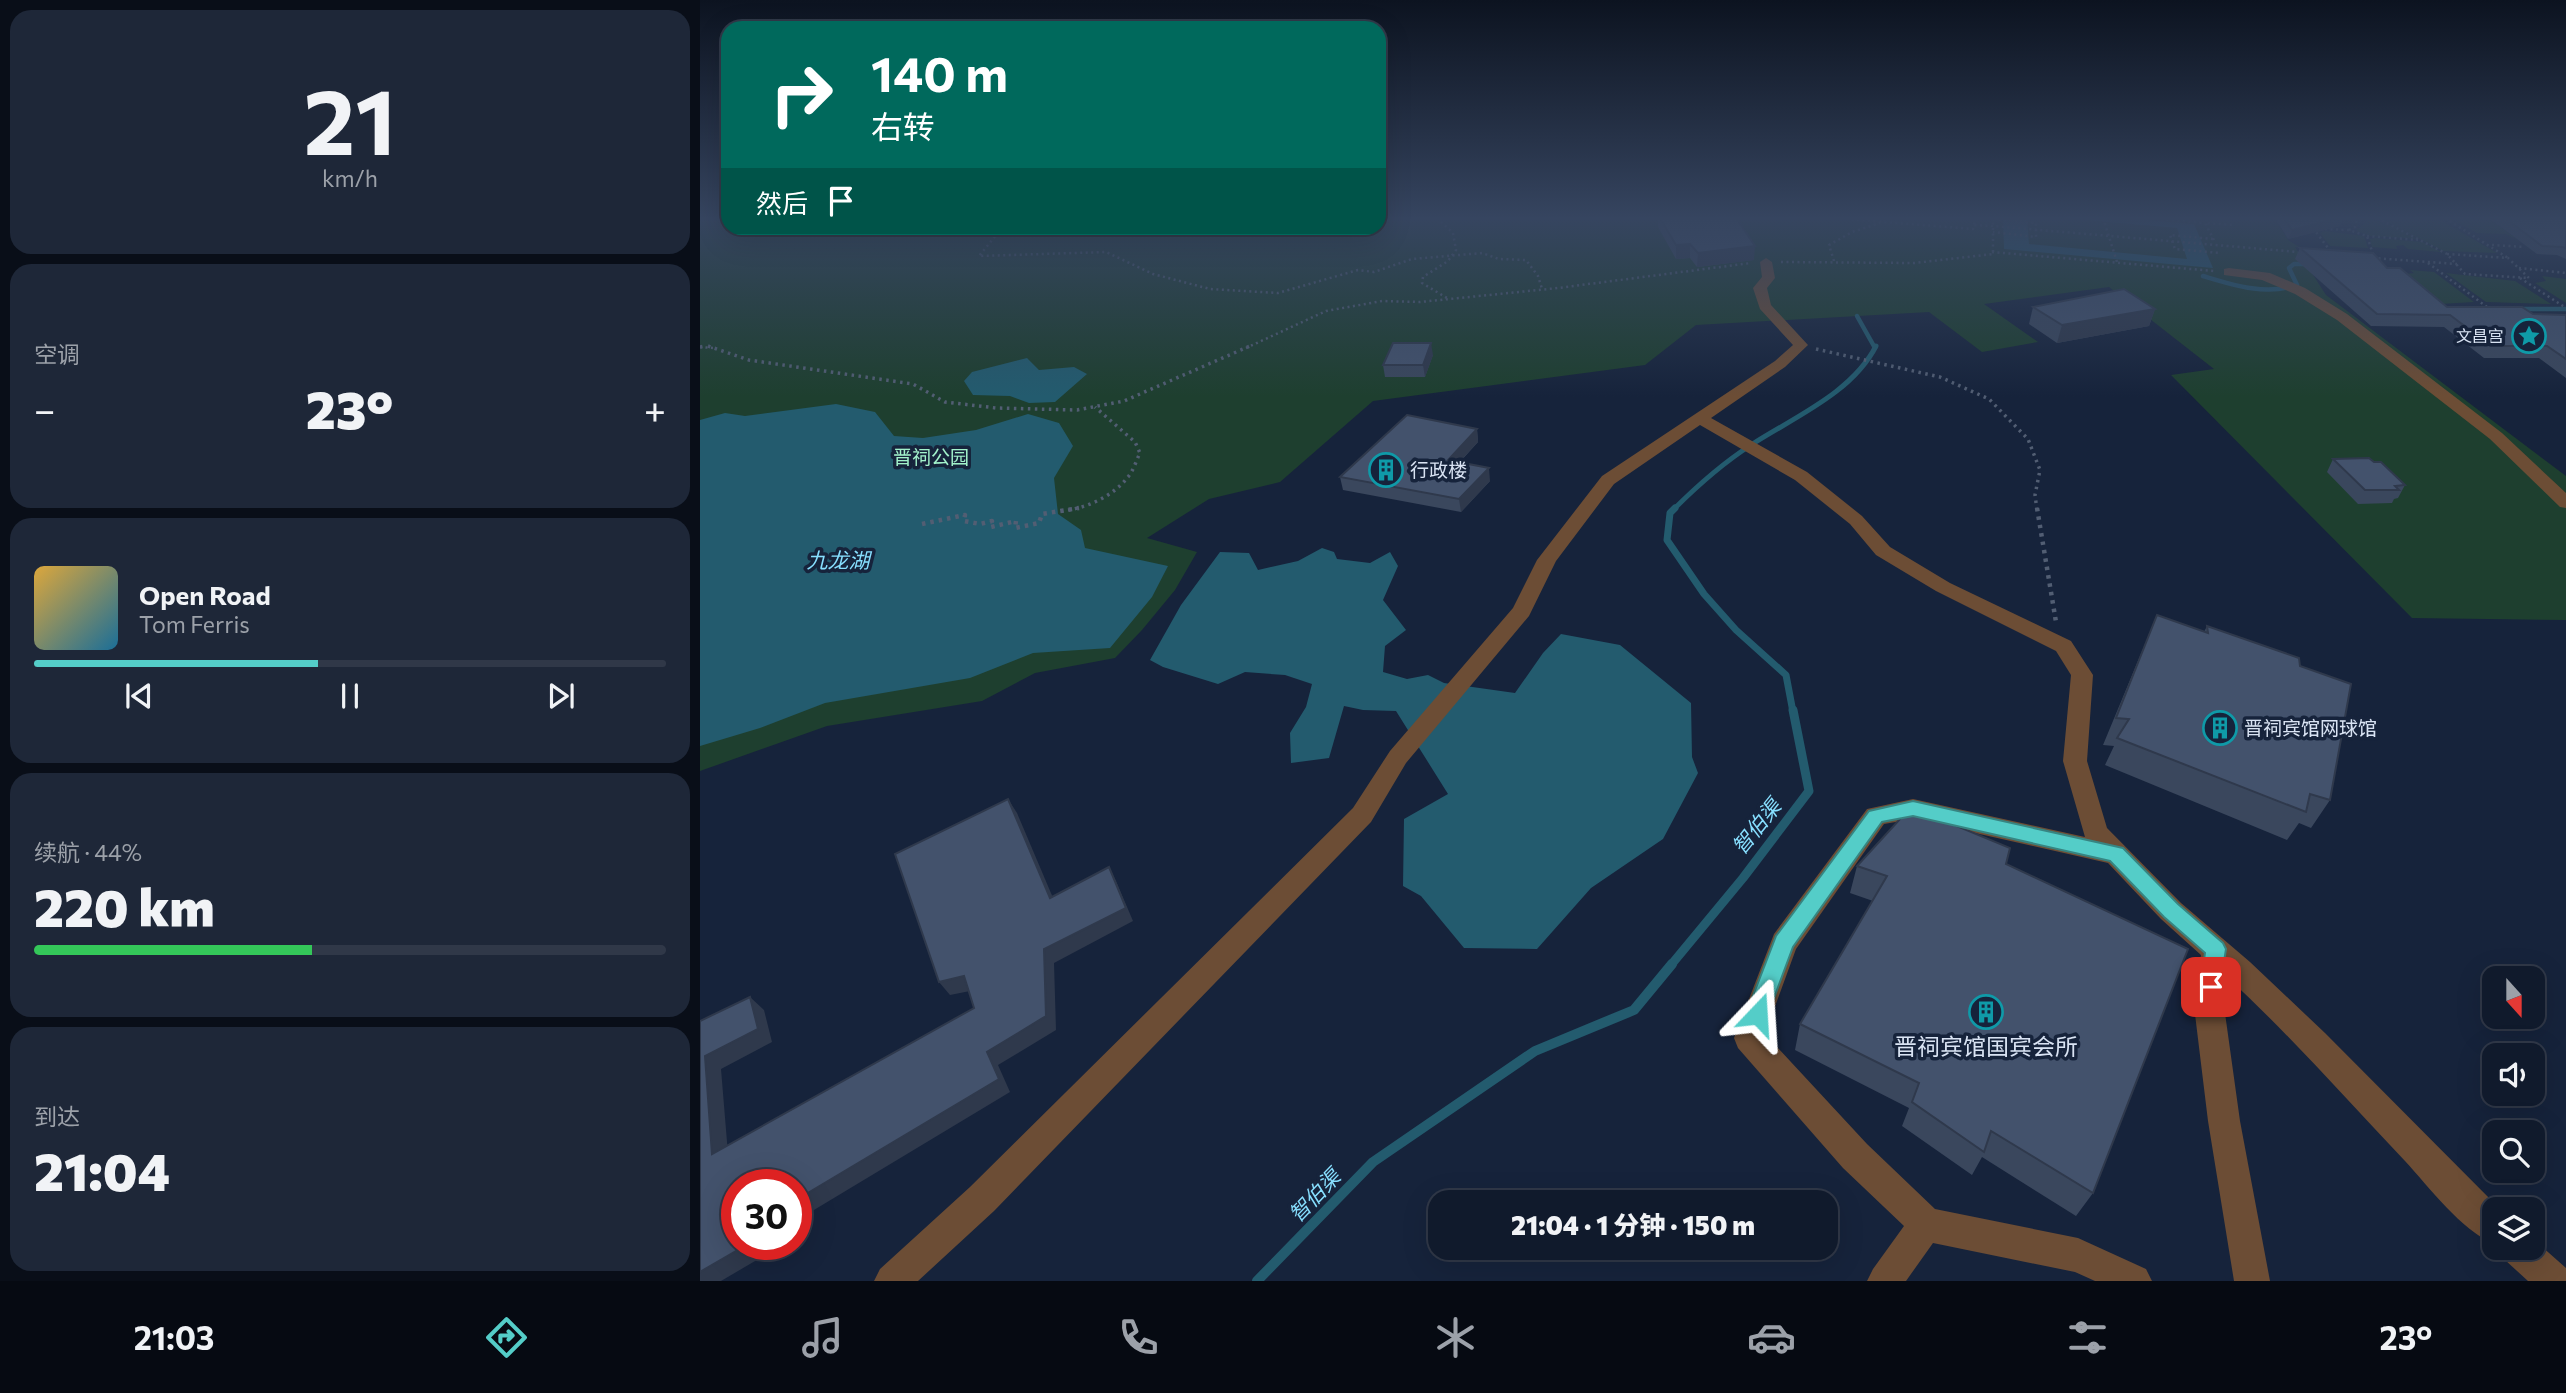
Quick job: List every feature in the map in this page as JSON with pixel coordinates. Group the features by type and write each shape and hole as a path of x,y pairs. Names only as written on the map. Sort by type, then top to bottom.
{"street":[{"path":"892,1281 982,1199 1362,815 1398,757 1522,611 1547,560 1608,480 1780,364 1801,345 1765,306 1760,288 1769,278"},
{"path":"2269,278 2342,317 2496,436 2566,503"},
{"path":"1699,418 1801,476 1856,520 1883,551 1943,587 2064,646 2082,675 2075,761 2096,834 2171,911 2216,949 2304,1034 2482,1216"},
{"path":"2116,854 1913,808 1876,816 1784,943 1749,1038 1855,1156 1926,1224 2078,1255 2134,1281"},
{"path":"2216,949 2209,1006 2224,1121 2252,1281"},
{"path":"1885,1281 1926,1224"},
{"path":"2530,1260 2554,1281"}],"path":[{"path":"1167,278 1210,289 1278,292 1330,278"},
{"path":"1423,278 1422,283 1447,299"},
{"path":"1539,278 1542,289"},
{"path":"700,347 707,346 749,360 913,384 945,402 996,408 1063,410 1124,401 1166,385 1326,310 1382,301 1420,302 1635,278"},
{"path":"2448,278 2495,313"},
{"path":"2520,278 2565,308"},
{"path":"1801,345 1940,377 1989,399 2028,439 2040,470 2035,495 2054,617 2064,646"},
{"path":"922,524 965,516 964,521 980,524 992,521 991,527 1016,521 1015,527 1039,523 1042,514 1080,508 1104,497 1128,478 1140,453 1135,442 1094,407"}],"green space":[{"name":"晋祠公园","path":"700,278 2315,278 2326,295 2566,476 2566,620 2412,618 2171,375 2214,369 2109,287 1984,304 2038,342 1982,352 1929,312 1696,325 1645,365 1373,401 1280,482 1209,499 1147,538 1197,552 1175,590 1115,658 1035,673 982,701 827,726 700,771"},
{"path":"2409,278 2442,278 2474,302 2440,304"},
{"path":"2453,278 2515,281 2551,304 2486,302"},
{"path":"2543,278 2566,279 2566,303 2535,283 2546,281"}],"water":[{"path":"1027,358 1039,370 1074,367 1087,374 1055,402 1029,403 1010,396 973,395 964,381 972,372"},
{"name":"九龙湖","path":"836,404 875,412 894,436 923,438 976,430 1028,414 1059,423 1073,446 1054,478 1058,514 1081,530 1085,548 1168,566 1152,597 1110,648 1033,653 970,678 825,703 760,728 700,746 700,420 725,413 745,416"},
{"path":"1322,548 1334,552 1337,559 1370,563 1390,552 1398,566 1383,600 1406,630 1385,646 1383,672 1407,679 1428,675 1444,683 1515,693 1543,653 1561,634 1620,645 1691,703 1692,757 1698,773 1663,839 1591,888 1537,949 1464,948 1421,896 1403,886 1404,819 1448,794 1396,711 1363,710 1344,706 1329,758 1291,763 1290,733 1306,707 1312,684 1285,675 1245,672 1218,684 1163,667 1150,660 1181,605 1220,552 1249,553 1258,570 1298,561"}],"building":[{"path":"2335,278 2412,278 2447,307 2522,307 2533,314 2566,315 2566,359 2547,346 2491,346 2450,315 2377,314"},
{"path":"2124,289 2155,309 2062,325 2033,307"},
{"path":"1393,343 1431,343 1423,365 1383,365"},
{"path":"1407,415 1477,429 1448,460 1489,468 1459,499 1340,477"},
{"path":"2369,458 2374,462 2381,462 2405,485 2395,486 2399,490 2365,490 2333,459"},
{"name":"晋祠宾馆网球馆","path":"2157,615 2208,633 2207,626 2299,658 2300,666 2351,684 2330,800 2310,794 2306,812 2117,738 2129,719 2116,718"},
{"path":"1008,799 1050,898 1109,867 1126,908 1044,949 1046,1016 987,1052 999,1079 812,1190 812,1169 721,1169 721,1260 700,1272 700,1021 750,997 758,1029 705,1056 712,1154 974,1008 964,976 939,982 895,854"},
{"name":"晋祠宾馆国宾会所","path":"1911,807 2010,848 2006,864 2188,949 2093,1193 1991,1131 1984,1152 1912,1102 1919,1083 1800,1024 1887,876 1857,866"}],"waterway":[{"name":"智伯渠","path":"2209,278 2250,288 2273,290 2297,285 2294,278"},
{"name":"智伯渠","path":"2518,309 2566,309"},
{"name":"智伯渠","path":"1857,316 1875,348"},
{"name":"智伯渠","path":"1673,510 1730,459 1837,391 1866,363 1875,348"},
{"name":"智伯渠","path":"1673,510 1670,513 1667,540 1704,594 1736,630 1786,675 1793,712"},
{"name":"智伯渠","path":"1671,965 1743,878 1809,791 1793,710"},
{"name":"智伯渠","path":"1257,1281 1373,1162 1535,1051 1634,1010 1672,964"}],"place":[{"name":"文昌宫","path":"2529,336"},
{"name":"行政楼","path":"1386,470"},
{"name":"晋祠宾馆网球馆","path":"2220,728"},
{"name":"晋祠宾馆国宾会所","path":"1986,1012"}],"route":[{"path":"1758,1014 1784,943 1876,816 1913,808 2116,854 2171,911 2216,949 2211,987"}]}
